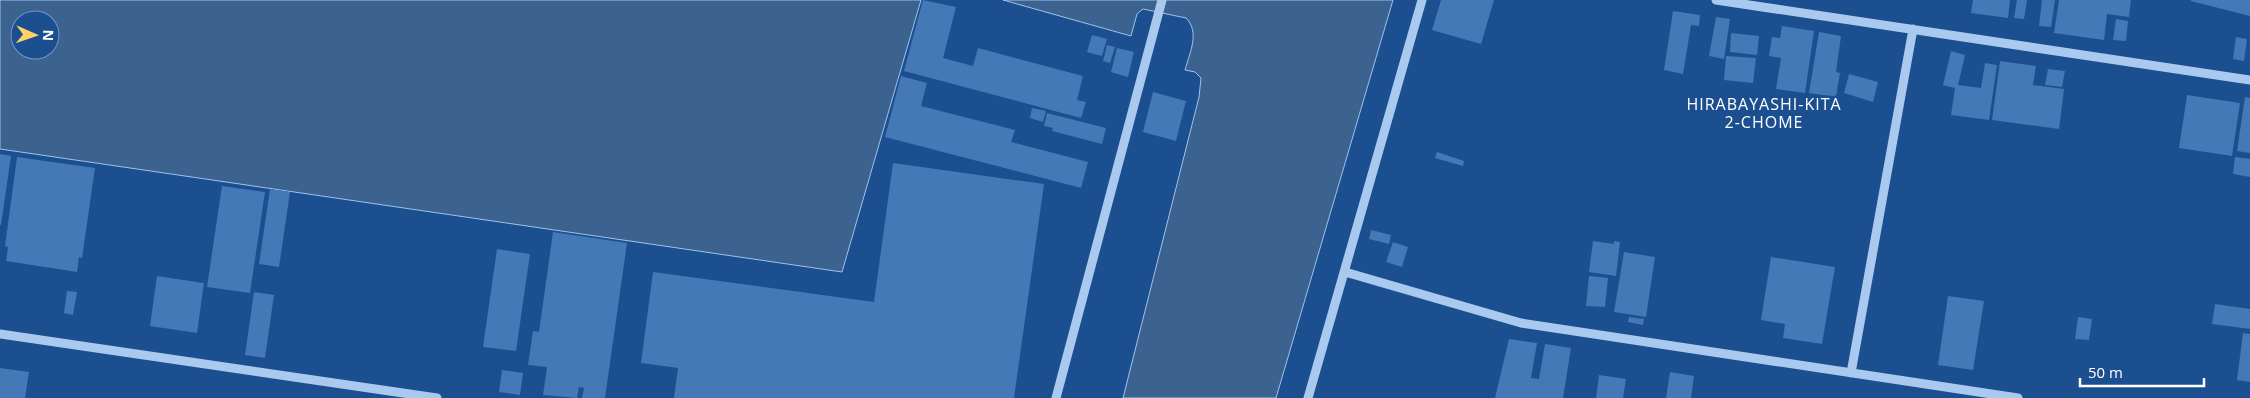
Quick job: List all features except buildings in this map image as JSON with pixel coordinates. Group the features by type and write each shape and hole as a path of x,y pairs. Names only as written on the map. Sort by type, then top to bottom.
{"street":[{"path":"1056,398 1162,0"},
{"path":"1308,398 1422,0"},
{"path":"1716,0 2250,80"},
{"path":"1851,373 1913,29"},
{"path":"1345,272 1521,323 2018,398"},
{"path":"0,334 437,398"}],"water":[{"path":"0,0 921,0 842,272 0,149"},
{"path":"1003,0 1393,0 1276,398 1123,398 1199,97 1201,78 1195,72 1185,70 1193,42 1192,30 1186,18 1143,9 1137,14 1131,36"}],"district":[{"name":"HIRABAYASHI-KITA 2-CHOME","path":"1764,113"}]}
